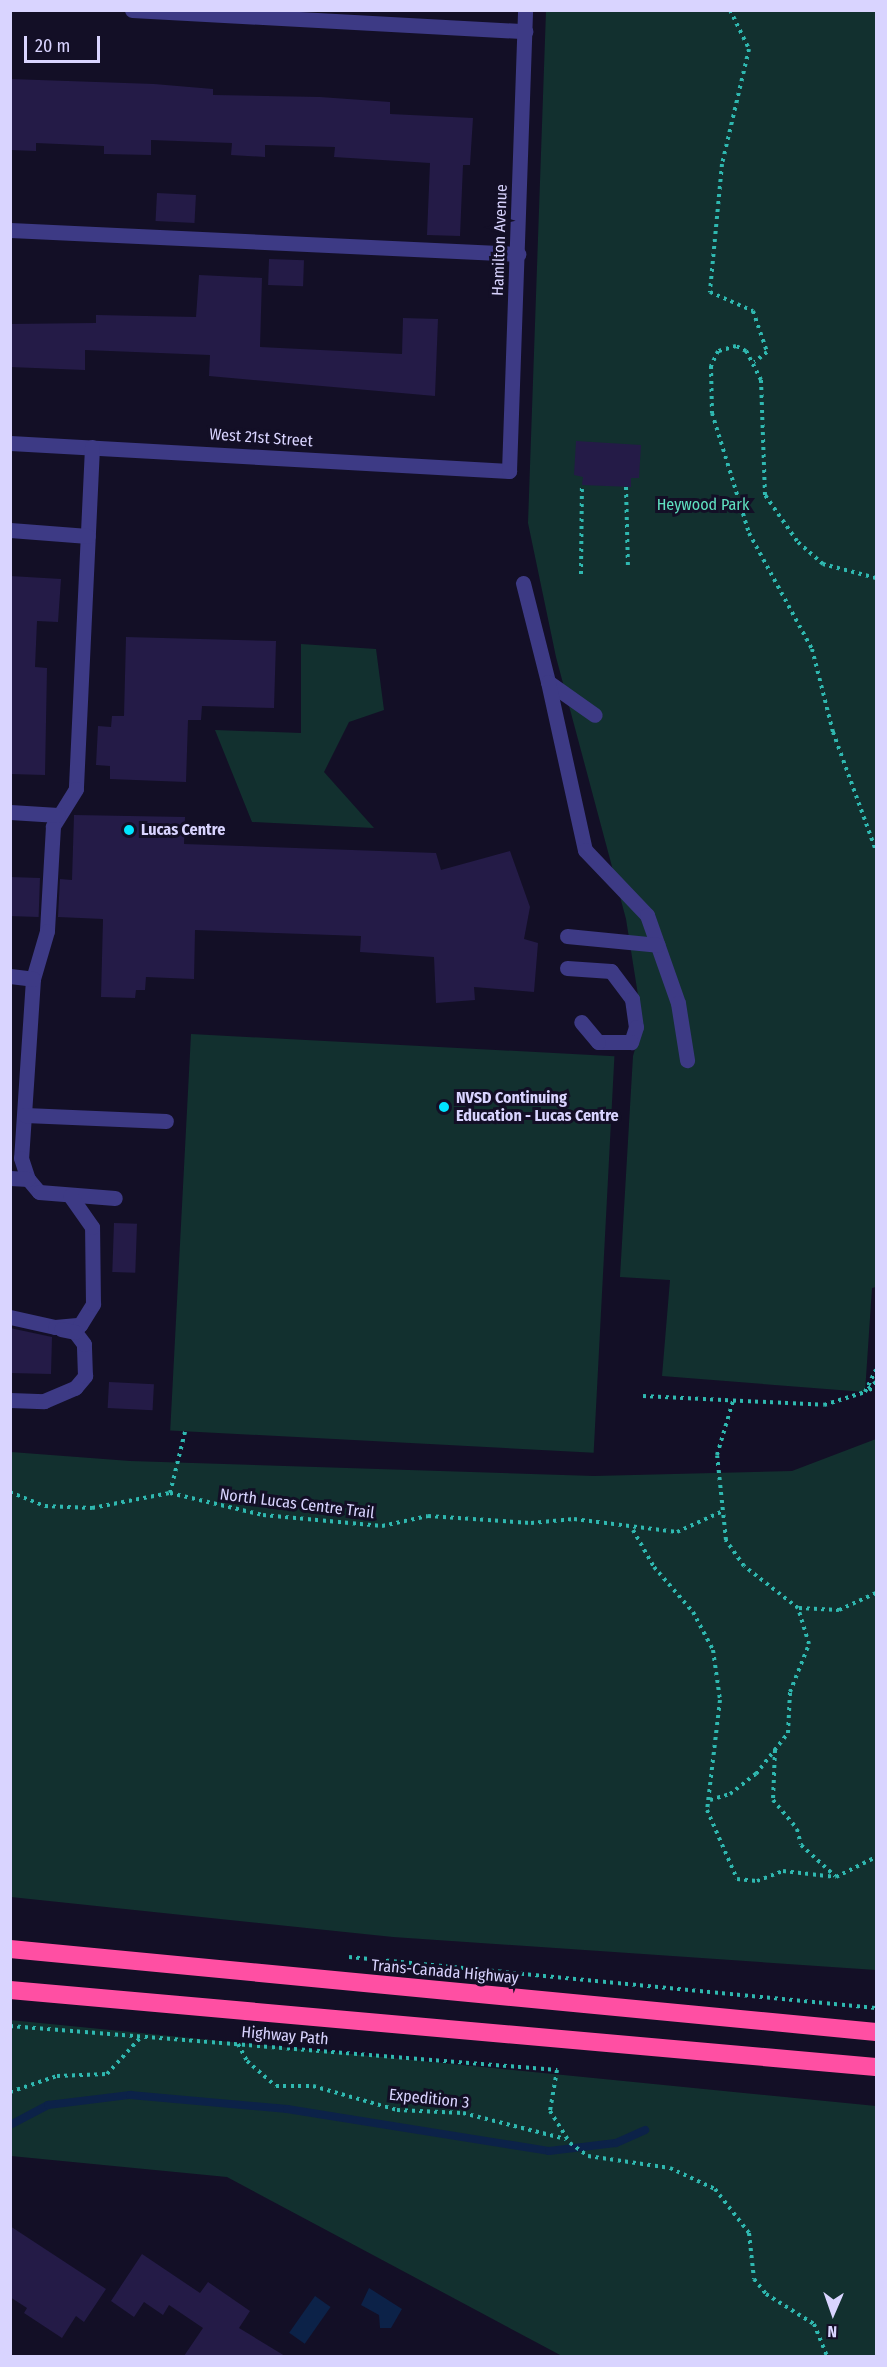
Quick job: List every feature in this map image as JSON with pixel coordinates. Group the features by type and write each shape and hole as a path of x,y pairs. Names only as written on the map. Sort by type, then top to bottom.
{"highway":[{"name":"Trans-Canada Highway","path":"10,1949 876,2032"},
{"path":"10,1990 876,2067"}],"street":[{"path":"132,10 525,32"},
{"name":"Hamilton Avenue","path":"509,471 525,10"},
{"path":"10,230 518,254"},
{"name":"West 21st Street","path":"10,443 509,471"},
{"path":"92,447 76,789 53,826 47,931 33,979 21,1158 28,1179 39,1192 115,1198"},
{"path":"10,530 88,536"},
{"path":"523,583 532,633 548,682 585,850 647,915 678,1003 687,1060"},
{"path":"548,682 595,715"},
{"path":"10,812 58,815"},
{"path":"567,936 658,945"},
{"path":"567,968 611,971 632,999 636,1027 631,1042 598,1042 581,1022"},
{"path":"10,976 33,979"},
{"path":"25,1115 166,1121"},
{"path":"10,1178 28,1179"},
{"path":"55,1327 80,1325 93,1304 92,1227 70,1196"},
{"path":"10,1317 75,1332 84,1344 85,1376 75,1388 44,1401 10,1400"}],"path":[{"path":"730,10 749,49 723,164 710,292 753,311 767,352 754,362"},
{"path":"876,578 823,564 797,541 765,495 761,380 754,362 736,346 718,351 711,366 712,413 749,533 812,649 833,732 876,851"},
{"path":"581,574 582,485"},
{"path":"626,487 628,567"},
{"path":"865,1392 876,1369"},
{"path":"865,1392 876,1382"},
{"path":"643,1396 824,1404 876,1387"},
{"path":"733,1401 717,1455 717,1493 723,1511 726,1540 744,1566 798,1608 832,1611 876,1593"},
{"path":"170,1493 185,1432"},
{"name":"North Lucas Centre Trail","path":"10,1492 45,1506 92,1508 170,1493 263,1515 382,1526 428,1516 531,1523 573,1519 633,1529 678,1532 723,1511"},
{"path":"633,1529 654,1567 693,1612 713,1650 720,1700 710,1800 707,1810 720,1848 741,1882 783,1871 836,1877 876,1857"},
{"path":"710,1800 741,1787 788,1733 790,1692 809,1644 798,1608"},
{"path":"775,1749 773,1800 797,1829 810,1857 836,1877"},
{"name":"Highway Path","path":"10,2026 557,2070 550,2111 568,2141"},
{"path":"10,2092 57,2076 107,2074 141,2037"},
{"name":"Expedition 3","path":"238,2044 247,2061 276,2086 313,2086 397,2110 463,2113 568,2141"},
{"path":"568,2141 588,2156 670,2168 715,2188 749,2233 754,2279 766,2294 814,2324 827,2356"}],"green space":[{"name":"Heywood Park","path":"546,11 876,11 876,1287 872,1288 865,1392 662,1376 670,1280 620,1277 633,1056 641,1029 638,995 626,919 556,657 528,523"},
{"path":"301,644 376,649 384,710 349,722 324,772 374,828 252,822 215,730 301,733"},
{"path":"191,1034 614,1056 594,1453 170,1430"},
{"path":"876,1439 876,1970 393,1937 11,1897 11,1452 130,1461 594,1476 792,1471"},
{"path":"10,2020 876,2106 876,2356 562,2356 227,2177 11,2156"}],"water":[{"path":"369,2288 402,2309 391,2328 380,2328 379,2315 361,2305"},
{"path":"315,2296 331,2307 305,2344 289,2333"}],"building":[{"path":"10,79 154,84 213,89 213,95 320,97 390,102 390,114 473,118 470,165 463,165 460,236 427,235 430,163 334,157 335,147 265,145 265,157 231,155 232,143 151,140 151,155 104,154 104,146 36,143 36,151 10,150"},
{"path":"157,193 196,195 194,223 156,221"},
{"path":"269,259 304,260 303,286 268,285"},
{"path":"199,275 262,278 260,347 402,354 403,318 438,319 435,396 209,376 210,355 85,350 85,370 10,367 10,324 96,323 96,315 196,317"},
{"path":"576,441 641,445 639,478 631,478 631,487 582,485 583,477 574,475"},
{"path":"10,576 61,579 58,622 37,621 35,667 47,668 45,775 10,774"},
{"path":"126,637 276,641 274,708 202,706 201,720 188,720 186,782 110,779 110,766 96,765 98,726 111,727 112,716 124,716"},
{"name":"Lucas Centre","path":"74,815 185,817 184,844 436,853 441,870 510,851 530,907 524,939 538,943 534,992 474,987 475,1000 436,1003 434,957 360,952 361,936 195,930 194,979 146,977 145,990 136,990 135,998 101,997 103,919 58,917 60,879 72,880"},
{"path":"10,877 40,878 39,917 10,916"},
{"path":"114,1223 137,1224 135,1273 112,1272"},
{"path":"10,1328 52,1337 51,1374 10,1373"},
{"path":"109,1382 154,1384 153,1410 108,1408"},
{"path":"10,2226 106,2289 84,2322 76,2316 62,2338 24,2313 27,2308 10,2297"},
{"path":"142,2254 200,2293 208,2282 250,2311 239,2328 285,2356 184,2356 203,2328 169,2305 163,2315 144,2302 134,2317 111,2301"}],"waterway":[{"path":"12,2124 48,2105 130,2095 287,2109 549,2151 616,2143 645,2130"}],"place":[{"name":"Lucas Centre","path":"129,830"},
{"name":"NVSD Continuing Education - Lucas Centre","path":"444,1107"}]}
